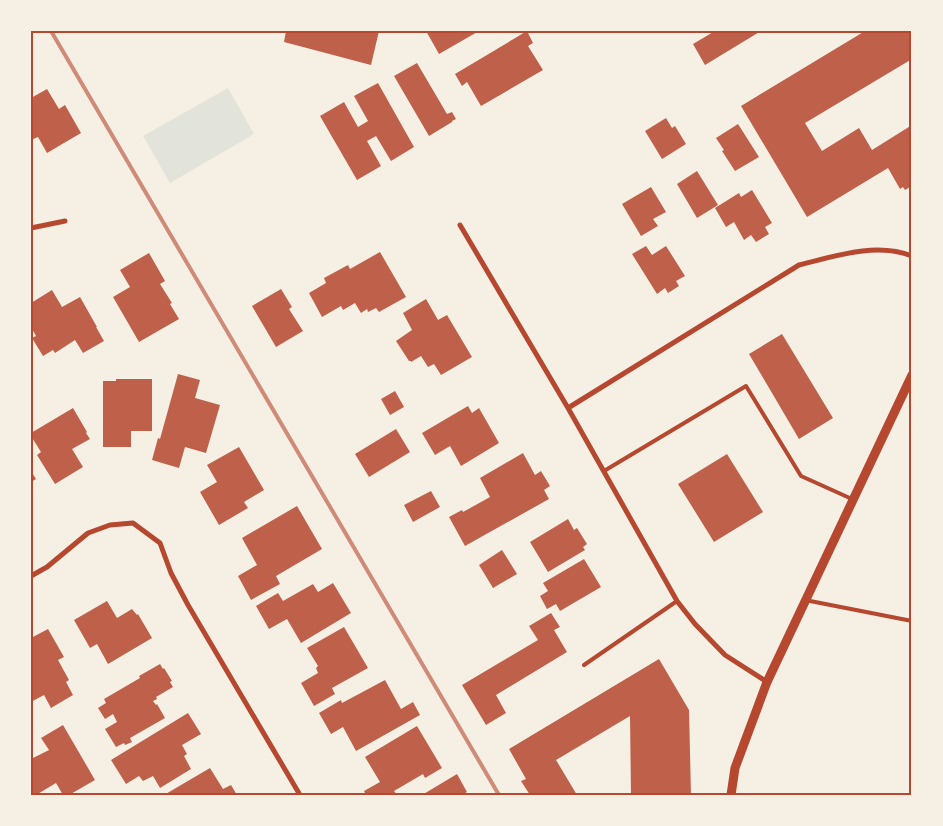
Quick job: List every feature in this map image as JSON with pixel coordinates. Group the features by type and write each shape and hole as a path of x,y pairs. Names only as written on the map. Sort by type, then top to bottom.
{"street":[{"path":"31,228 65,221"},
{"path":"460,226 568,408 678,601 695,624 725,655 766,682"},
{"path":"568,408 799,265 842,254 877,250 899,251 912,256"},
{"path":"731,795 735,768 766,682 912,375"},
{"path":"31,576 47,567 88,533 110,525 133,523 160,543 171,573 188,605 300,795"}],"lane":[{"path":"604,471 746,386 801,476 853,499"},
{"path":"805,600 912,620"},
{"path":"584,665 678,601"}],"shaded area":[{"path":"228,88 254,134 170,183 143,136"}],"building":[{"path":"286,31 379,31 371,65 284,42"},
{"path":"426,31 479,31 439,54"},
{"path":"527,31 533,43 528,46 543,70 481,106 467,82 462,86 455,74"},
{"path":"715,31 761,31 705,65 693,44"},
{"path":"865,31 912,31 912,59 805,123 822,151 859,128 872,150 912,125 912,186 905,190 903,187 900,189 888,168 807,217 741,106"},
{"path":"417,63 447,114 452,112 456,119 429,136 394,76"},
{"path":"378,83 414,147 391,161 376,136 367,141 381,166 357,180 320,116 344,102 358,127 368,121 354,96"},
{"path":"47,89 59,109 65,105 81,133 47,153 38,137 31,140 31,98"},
{"path":"666,118 672,128 675,126 686,144 662,159 645,131"},
{"path":"738,124 759,157 735,171 716,138"},
{"path":"697,171 718,205 697,218 677,184"},
{"path":"651,187 666,212 653,219 658,226 641,236 622,204"},
{"path":"752,190 772,223 765,227 769,234 756,242 751,235 744,240 734,222 726,227 715,208 739,193 741,197"},
{"path":"646,246 652,255 666,246 685,276 676,281 679,286 668,293 665,288 657,294 632,254"},
{"path":"380,252 406,297 379,312 376,308 368,312 367,309 361,313 355,303 343,310 341,306 322,317 309,293 326,283 324,278 348,265 350,269"},
{"path":"149,253 165,281 160,284 179,319 139,342 113,297 130,287 120,270"},
{"path":"281,289 292,307 289,309 303,331 276,347 252,306"},
{"path":"52,290 62,307 80,297 104,341 83,353 75,340 55,353 53,350 43,356 32,338 36,336 31,327 31,303"},
{"path":"426,299 438,320 447,315 472,357 441,375 434,364 428,367 421,356 411,362 409,361 396,341 412,330 403,313"},
{"path":"782,334 833,418 799,439 749,354"},
{"path":"178,374 200,380 195,398 220,405 206,453 185,447 179,468 152,460 158,438 160,439"},
{"path":"116,379 152,379 152,431 131,431 131,447 103,447 103,381 116,381"},
{"path":"395,391 404,407 390,415 381,399"},
{"path":"468,406 472,413 479,408 499,443 461,466 450,446 435,455 422,433"},
{"path":"73,408 90,439 72,449 83,467 55,484 37,455 41,452 31,433"},
{"path":"396,429 410,452 369,477 355,454"},
{"path":"239,447 264,490 244,502 248,508 219,525 200,492 217,482 207,465"},
{"path":"523,453 535,475 541,471 550,486 544,490 549,499 465,546 449,517 462,510 463,512 490,497 480,478"},
{"path":"727,454 763,512 714,542 678,484"},
{"path":"31,471 36,479 31,482"},
{"path":"431,491 440,507 413,522 404,505"},
{"path":"297,506 322,549 276,576 280,584 251,600 238,576 257,565 242,538"},
{"path":"568,519 574,530 577,528 587,544 583,547 585,550 548,572 530,542"},
{"path":"502,550 517,574 493,588 479,565"},
{"path":"584,559 601,587 560,611 556,604 547,609 540,596 548,591 543,583"},
{"path":"333,583 351,613 301,643 287,619 269,629 256,606 278,593 283,601 313,584 318,592"},
{"path":"107,601 117,618 132,609 138,614 152,638 108,664 97,644 90,648 74,620"},
{"path":"551,613 560,627 554,630 567,652 496,695 506,713 486,725 462,685 538,640 529,626"},
{"path":"344,627 368,668 332,688 335,694 314,706 301,683 318,673 316,668 318,666 307,648"},
{"path":"48,629 64,657 58,660 69,680 66,682 73,695 51,708 44,695 31,702 31,638"},
{"path":"659,659 689,710 691,795 631,795 630,716 556,760 577,795 530,795 521,781 526,779 509,749"},
{"path":"160,664 172,681 170,682 173,687 156,697 157,699 153,701 157,704 165,718 130,738 132,742 116,747 105,729 117,722 113,714 105,719 98,708 106,703 104,699"},
{"path":"385,680 401,709 413,702 420,715 356,751 343,727 331,734 319,713 341,700 342,703"},
{"path":"188,713 201,734 182,745 187,754 184,756 191,769 160,788 153,776 143,781 139,776 126,784 111,760"},
{"path":"63,725 95,780 69,795 63,795 56,783 36,795 31,795 31,759 49,750 41,738"},
{"path":"417,726 442,768 425,778 423,774 394,791 397,795 366,795 364,791 380,782 365,757"},
{"path":"210,768 223,789 231,785 237,795 164,795"},
{"path":"457,774 467,792 462,795 422,795"}],"railway":[{"path":"51,31 499,795"}]}
